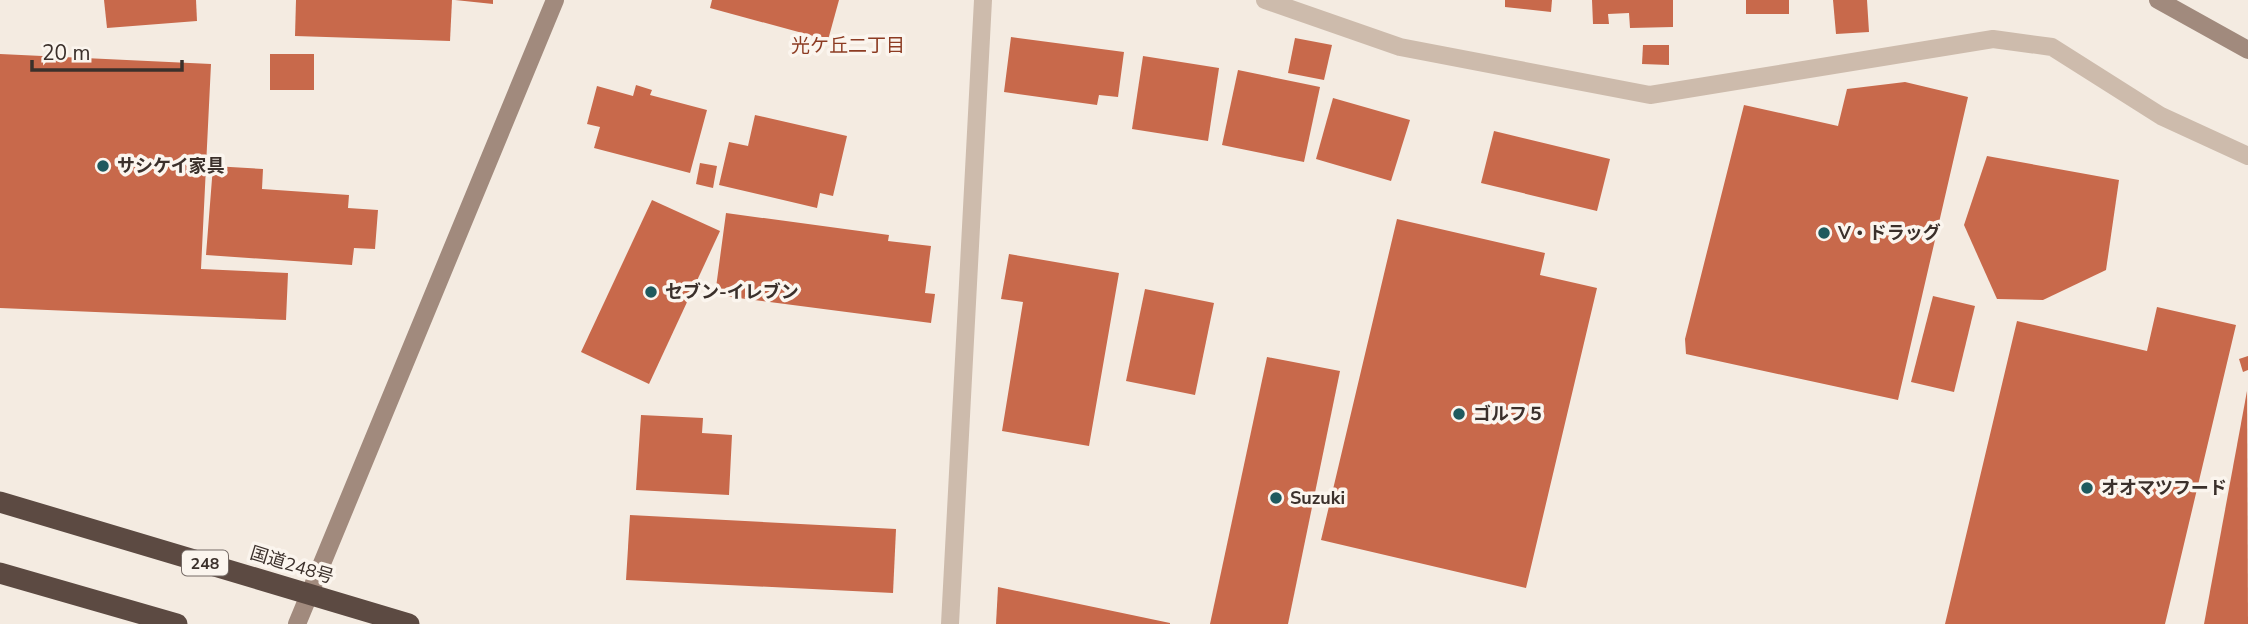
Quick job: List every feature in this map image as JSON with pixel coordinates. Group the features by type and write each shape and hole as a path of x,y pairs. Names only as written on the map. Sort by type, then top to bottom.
{"highway":[{"name":"国道248号","path":"0,502 409,624"},
{"path":"0,573 177,624"}],"street":[{"path":"298,624 308,593 555,0"},
{"path":"950,624 983,0"},
{"path":"1265,0 1400,47 1650,95 1993,39 2052,47 2161,116 2248,156"},
{"path":"2162,3 2248,50"}],"building":[{"path":"104,0 196,0 197,21 107,28"},
{"path":"296,0 452,0 450,41 295,36"},
{"path":"455,0 493,0 493,4"},
{"path":"712,0 839,0 828,40 710,8"},
{"path":"1505,0 1552,0 1551,12 1505,7"},
{"path":"1592,0 1673,0 1673,27 1630,28 1629,13 1608,14 1609,24 1593,24"},
{"path":"1746,0 1789,0 1789,14 1746,14"},
{"path":"1833,0 1867,0 1869,32 1836,34"},
{"path":"1011,37 1124,52 1118,97 1099,95 1097,105 1004,92"},
{"path":"1295,38 1332,45 1324,80 1288,73"},
{"path":"1643,45 1669,45 1669,65 1642,64"},
{"name":"サシケイ家具","path":"0,54 211,64 201,269 288,273 286,320 0,308"},
{"path":"270,54 314,54 314,90 270,90"},
{"path":"1143,56 1219,68 1208,141 1132,129"},
{"path":"1238,70 1320,87 1304,162 1222,145"},
{"name":"V・ドラッグ","path":"1905,82 1968,97 1898,400 1686,354 1685,339 1744,105 1838,126 1847,89"},
{"path":"636,85 652,90 650,95 707,110 690,173 594,148 600,127 587,124 597,86 633,96"},
{"path":"1333,98 1410,120 1391,181 1316,159"},
{"path":"755,115 847,136 833,196 820,193 817,208 719,185 729,142 748,146"},
{"path":"1494,131 1610,159 1597,211 1481,183"},
{"path":"1987,156 2119,180 2106,270 2043,300 1997,299 1964,225"},
{"path":"700,163 717,166 713,188 696,184"},
{"path":"213,166 263,169 262,189 349,195 348,208 378,210 375,249 354,248 352,265 206,255"},
{"name":"セブン-イレブン","path":"652,200 720,231 649,384 581,352"},
{"path":"726,213 889,235 888,241 931,246 925,293 935,294 931,323 715,295"},
{"name":"ゴルフ５","path":"1397,219 1545,253 1540,275 1597,288 1526,588 1321,540"},
{"path":"1009,254 1119,273 1089,446 1002,431 1023,302 1001,299"},
{"path":"1145,289 1214,303 1195,395 1126,381"},
{"path":"1933,296 1975,306 1954,392 1911,382"},
{"name":"オオマツフード","path":"2157,307 2236,325 2165,624 1945,624 2017,321 2147,351"},
{"path":"2248,356 2248,370 2243,372 2239,359"},
{"name":"Suzuki","path":"1267,357 1340,371 1288,624 1210,624"},
{"path":"2247,391 2248,624 2204,624"},
{"path":"641,415 703,418 702,433 732,435 729,495 636,490"},
{"path":"630,515 896,529 893,593 626,580"},
{"path":"998,587 1170,623 1170,624 996,624"}],"place":[{"name":"サシケイ家具","path":"103,166"},
{"name":"V・ドラッグ","path":"1824,233"},
{"name":"セブン-イレブン","path":"651,292"},
{"name":"ゴルフ５","path":"1459,414"},
{"name":"オオマツフード","path":"2087,488"},
{"name":"Suzuki","path":"1276,498"}],"district":[{"name":"光ケ丘二丁目","path":"848,45"}]}
